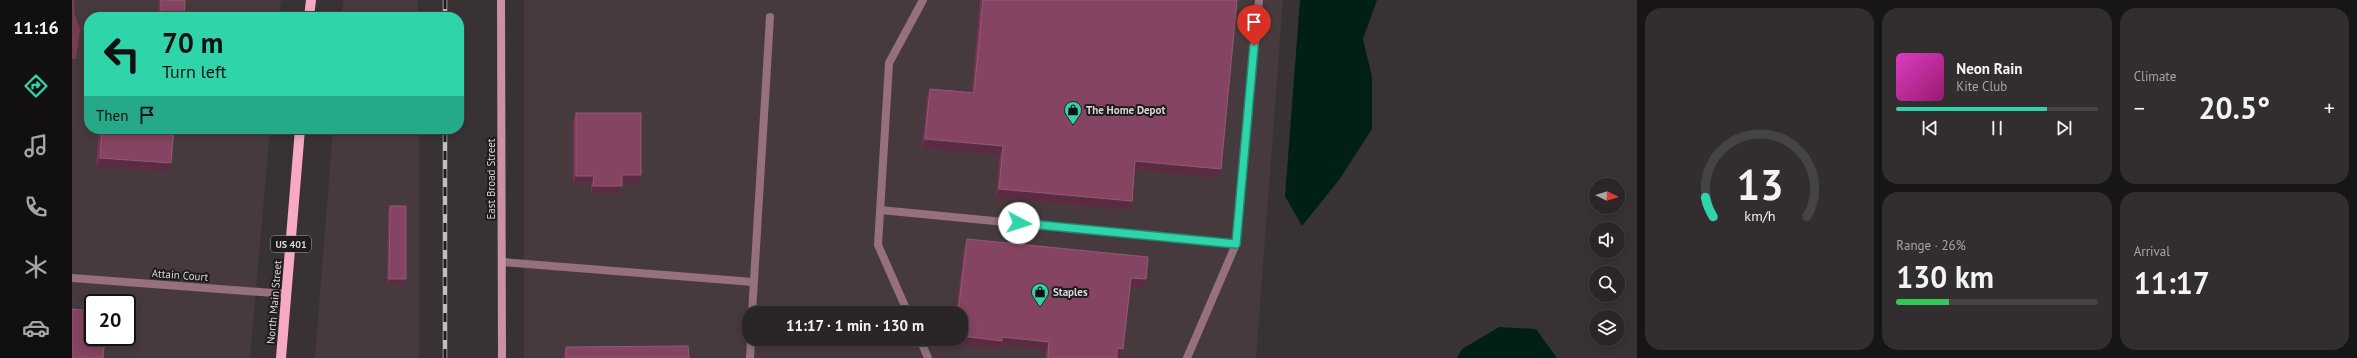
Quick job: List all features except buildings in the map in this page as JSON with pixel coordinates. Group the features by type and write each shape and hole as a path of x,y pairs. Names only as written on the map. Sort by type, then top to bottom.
{"main road":[{"path":"310,12 311,0"},
{"name":"East Broad Street","path":"501,0 502,358"},
{"name":"North Main Street","path":"281,358 300,134"}],"street":[{"path":"905,306 878,245 880,210 889,63 923,0"},
{"path":"1186,358 1236,244 1258,0"},
{"path":"752,306 770,17"},
{"path":"880,210 1236,244"},
{"path":"502,262 753,282"},
{"name":"Attain Court","path":"72,278 287,294"},
{"path":"750,358 751,346"},
{"path":"923,346 928,358"}],"shaded area":[{"path":"72,0 281,0 280,12 84,12 84,134 270,134 250,358 72,358"},
{"path":"72,0 74,0 75,15 80,29 76,59 72,59"},
{"path":"343,0 418,0 418,12 342,12"},
{"path":"524,0 1283,0 1256,358 524,358"},
{"path":"1300,0 1377,0 1363,39 1372,77 1372,129 1339,180 1302,226 1285,196"},
{"path":"333,134 419,134 419,358 315,358"},
{"path":"1499,327 1536,329 1557,358 1457,358 1462,349"}],"railway":[{"path":"445,0 445,12"},
{"path":"445,134 445,358"}],"place":[{"name":"The Home Depot","path":"1073,125"},
{"name":"Staples","path":"1040,307"}],"route":[{"path":"1019,223 1236,244 1254,46"}]}
